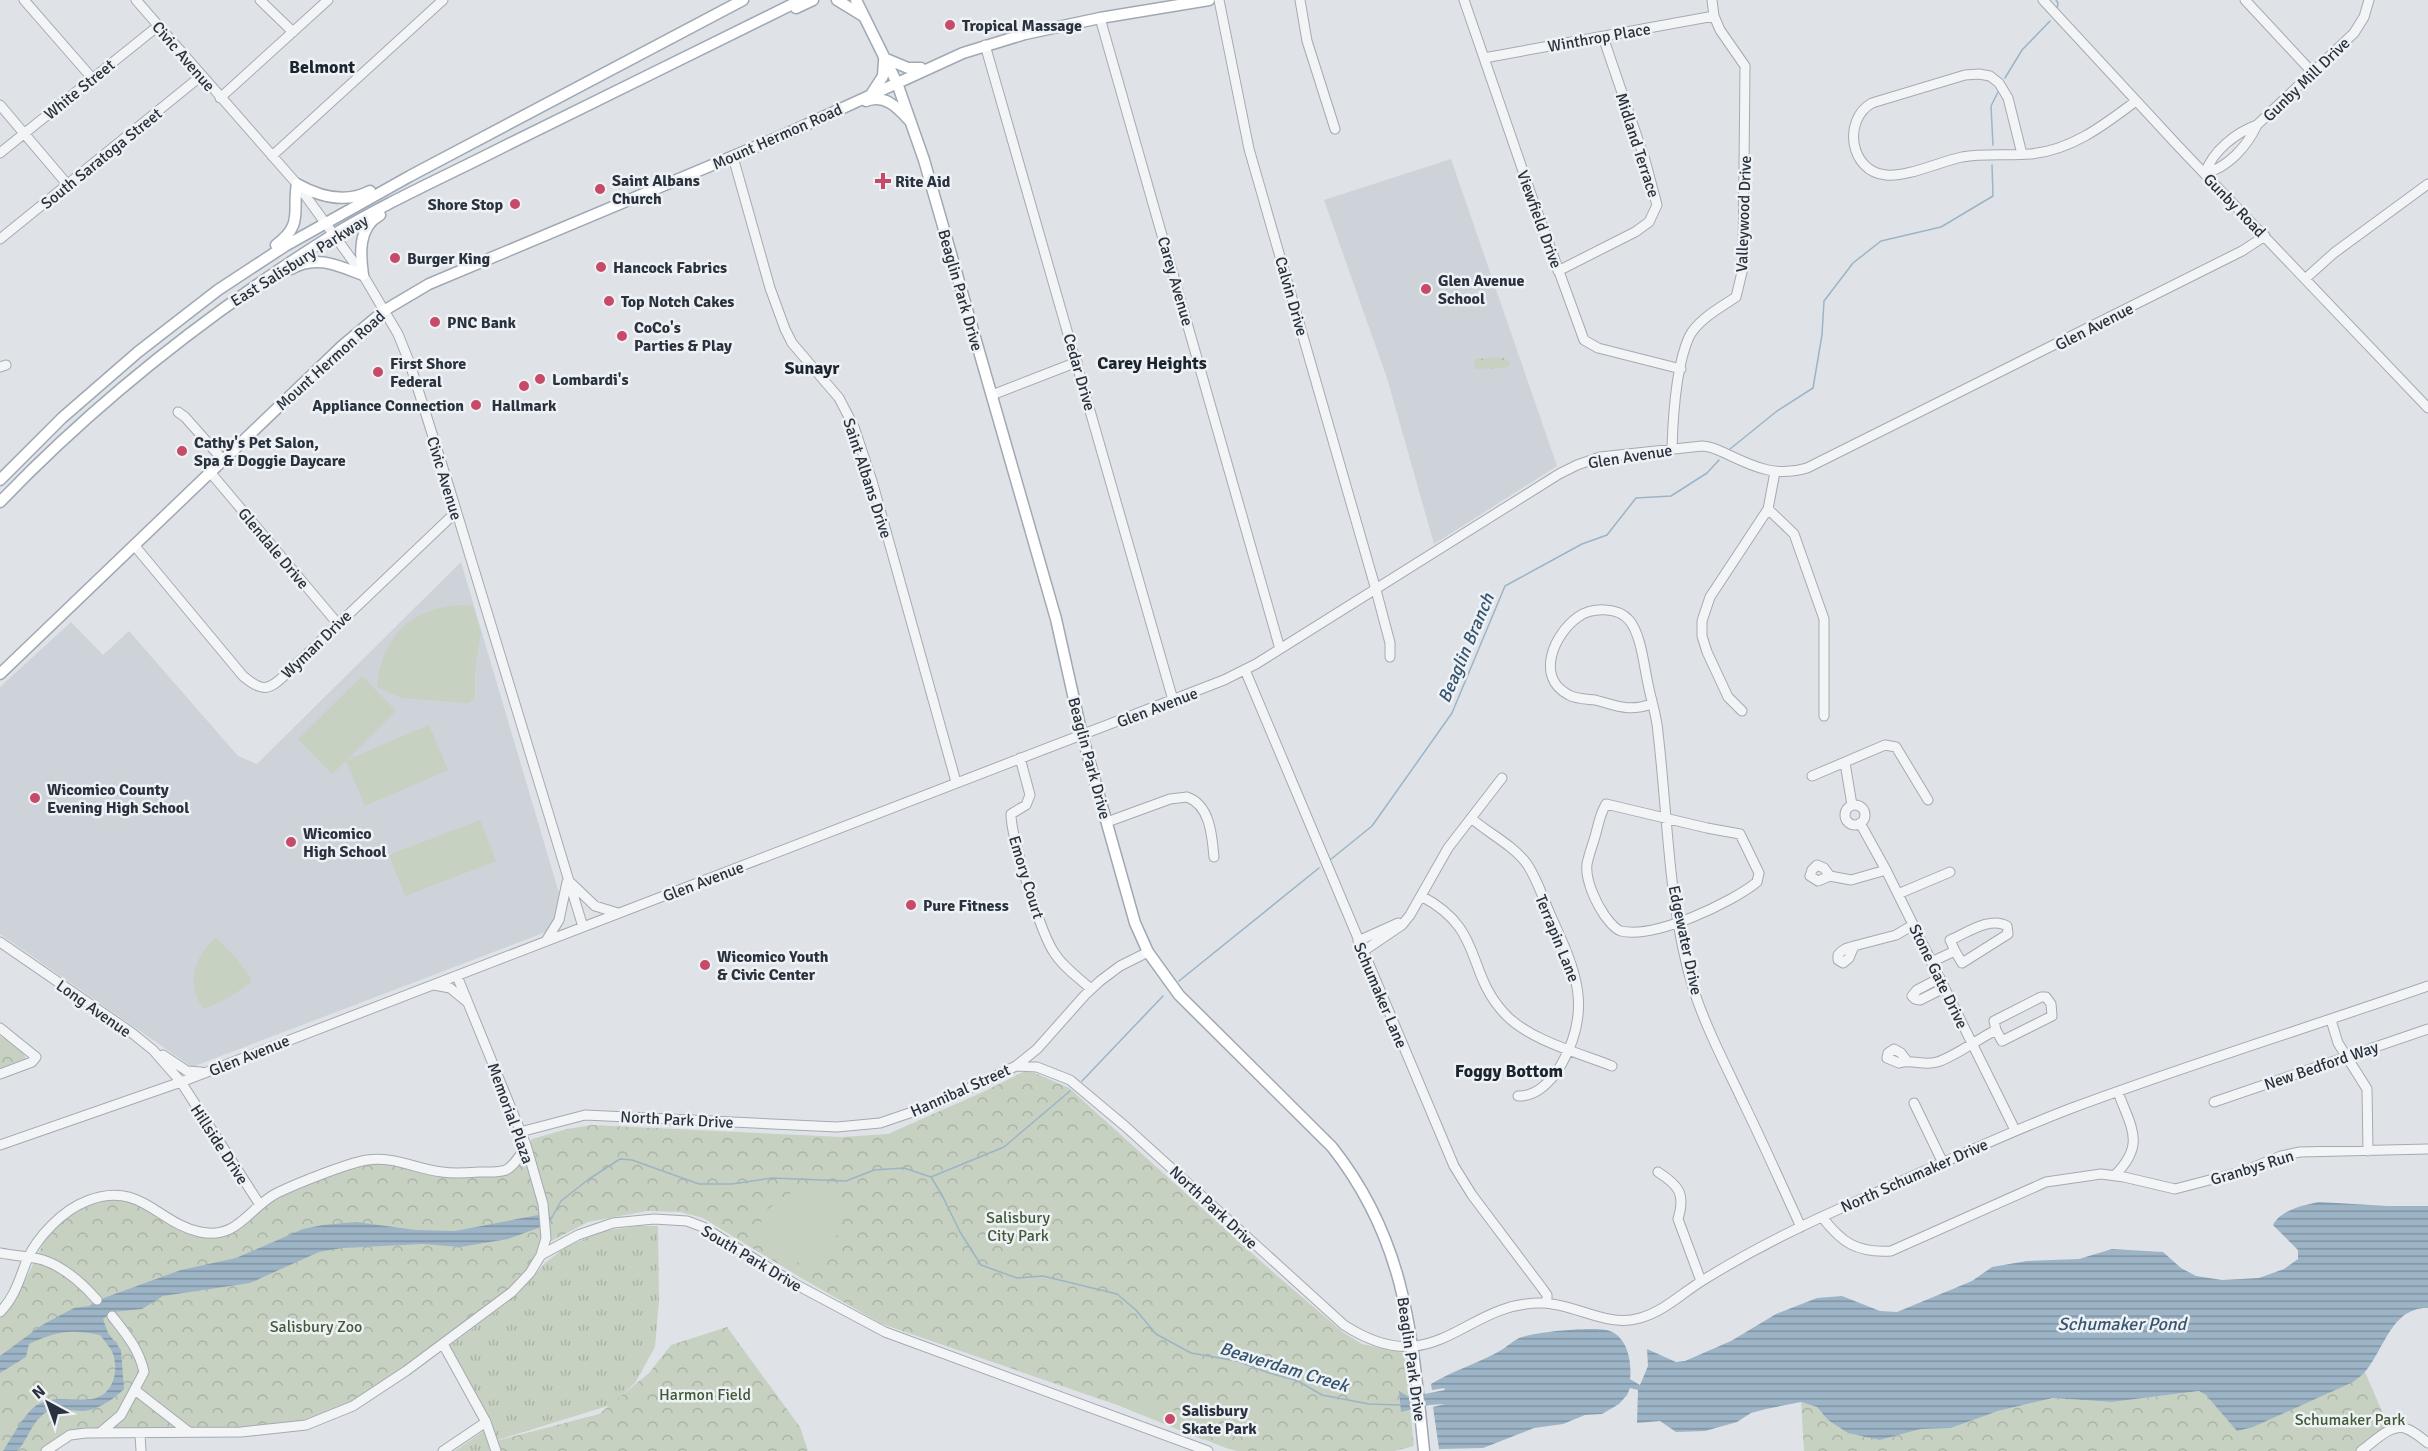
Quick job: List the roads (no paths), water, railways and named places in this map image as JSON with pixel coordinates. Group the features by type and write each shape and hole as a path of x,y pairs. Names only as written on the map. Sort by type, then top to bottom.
{"main road":[{"name":"East Salisbury Parkway","path":"0,480 62,418 138,352 237,278 325,222 742,0"},
{"path":"756,22 768,12 790,0"},
{"name":"East Salisbury Parkway","path":"0,502 84,419 141,370 216,313 333,235 450,174 801,0"},
{"path":"756,22 768,22 813,0"},
{"path":"837,0 864,16 865,0"},
{"name":"Beaglin Park Drive","path":"856,0 897,83 924,160 1056,619 1082,735 1135,923 1148,952 1184,1001 1332,1147 1356,1180 1376,1216 1396,1268 1405,1300 1413,1347 1424,1451"},
{"name":"Mount Hermon Road","path":"0,674 342,346 385,310 414,292 463,269 733,156 937,64 985,45 1172,2 1209,0"},
{"path":"869,96 884,76 884,58 916,69 937,64"},
{"path":"838,110 874,98 895,105 912,123"},
{"path":"237,278 251,262 286,237 297,218 297,184 330,197 363,195 411,169 461,148"},
{"path":"216,313 235,306 299,264 321,261 363,275 361,241 375,218 427,190 450,174"}],"street":[{"path":"24,0 92,78"},
{"name":"Civic Avenue","path":"136,0 297,184 363,275 385,310 410,364 583,927"},
{"path":"260,0 292,32"},
{"path":"220,98 328,0"},
{"path":"272,156 443,0"},
{"name":"Calvin Drive","path":"1219,0 1249,149 1376,590 1390,643 1390,657"},
{"path":"1300,0 1307,41 1335,129"},
{"name":"Viewfield Drive","path":"1464,0 1584,340 1590,345 1681,369"},
{"name":"Valleywood Drive","path":"1672,448 1674,404 1689,337 1701,322 1736,297 1743,268 1745,66 1720,30 1714,16 1712,0"},
{"name":"Gunby Road","path":"2043,0 2428,408"},
{"path":"2245,0 2313,73"},
{"name":"Gunby Mill Drive","path":"2205,173 2209,160 2241,131 2257,125 2354,33 2364,17 2369,0"},
{"name":"Winthrop Place","path":"1484,58 1714,16"},
{"name":"Carey Avenue","path":"1100,18 1280,649"},
{"name":"White Street","path":"0,153 158,26"},
{"name":"Midland Terrace","path":"1558,271 1642,227 1652,219 1658,205 1603,36"},
{"name":"Cedar Drive","path":"985,45 1173,700"},
{"path":"2022,154 2006,92 1995,79 1984,74 1965,75 1872,104 1861,110 1855,123 1854,145 1857,156 1869,169 1881,174 1893,175 1965,157 2022,154 2053,150 2076,141 2099,128 2136,101"},
{"name":"South Saratoga Street","path":"0,239 201,76"},
{"path":"0,105 67,184"},
{"name":"Saint Albans Drive","path":"733,156 770,288 785,329 792,343 838,398 854,427 872,481 956,782"},
{"path":"2305,279 2334,253 2428,184"},
{"name":"Glen Avenue","path":"0,1145 181,1082 1173,700 1245,670 1577,465 1600,457 1697,446 1711,447 1755,468 1775,472 1798,471 1817,464 2242,251 2265,236"},
{"path":"992,395 1077,362"},
{"path":"178,412 223,460"},
{"name":"Glendale Drive","path":"210,472 338,624"},
{"path":"1742,711 1728,697 1707,652 1702,636 1702,621 1710,597 1768,509 1775,472"},
{"path":"1768,509 1794,534 1824,619 1824,716"},
{"name":"Wyman Drive","path":"134,545 243,676 260,688 266,688 277,683 456,512"},
{"name":"Edgewater Drive","path":"1652,704 1638,709 1626,709 1570,696 1556,683 1549,668 1552,650 1570,624 1587,612 1602,610 1619,613 1629,620 1637,633 1658,730 1679,922 1693,987 1704,1016 1801,1227"},
{"name":"Schumaker Lane","path":"1245,670 1454,1166 1472,1195 1547,1295 1546,1303"},
{"path":"1812,776 1885,745 1896,747 1928,800"},
{"name":"Emory Court","path":"1020,758 1030,795 1026,805 1011,814 1012,830 1020,858 1051,948 1060,961 1092,989"},
{"name":"Stone Gate Drive","path":"1845,763 1852,805"},
{"path":"1362,952 1406,920 1448,848 1502,778"},
{"path":"1107,822 1170,800 1188,797 1201,805 1206,814 1214,856"},
{"path":"1606,804 1666,817 1740,834 1759,873 1757,882 1739,896 1679,922 1649,930 1620,931 1611,924 1600,908 1587,874 1599,814 1606,804"},
{"name":"Stone Gate Drive","path":"1852,805 1858,805 1863,809 1865,815 1860,823 1853,825 1845,819 1846,808 1852,805"},
{"name":"Terrapin Lane","path":"1470,818 1513,850 1526,864 1556,927 1579,987 1577,1020 1568,1048 1554,1076 1545,1085 1525,1096 1518,1096"},
{"name":"Stone Gate Drive","path":"1860,823 1886,870 2015,1131"},
{"path":"1830,876 1851,880 1886,870"},
{"path":"1898,894 1950,872"},
{"path":"568,879 595,906 621,913"},
{"path":"545,942 559,920 568,879"},
{"path":"1421,896 1436,904 1457,922 1467,938 1490,993 1504,1013 1538,1036 1612,1066"},
{"path":"1358,941 1406,920"},
{"path":"1989,922 2000,922 2007,926 2008,934 2002,940 1962,963 1955,951 1950,940 1989,922"},
{"path":"1854,946 1896,935 1913,925"},
{"name":"Long Avenue","path":"0,942 132,1033 153,1050 181,1082"},
{"path":"1932,962 1955,951"},
{"name":"Hannibal Street","path":"837,1127 880,1123 936,1104 1016,1066 1037,1049 1092,989 1120,966 1148,952"},
{"name":"Memorial Plaza","path":"457,976 526,1145 546,1227 541,1255"},
{"path":"1940,978 1917,990 1912,996 1920,1000 1944,988"},
{"path":"431,985 450,988 469,1004"},
{"name":"North Schumaker Drive","path":"1413,1347 1432,1343 1507,1310 1546,1303 1625,1321 1653,1314 1701,1281 1763,1245 2015,1131 2118,1092 2428,986"},
{"path":"2041,997 2046,997 2051,1004 2052,1016 2002,1041 1996,1030 1994,1021 2041,997"},
{"path":"2331,1020 2338,1043 2367,1089 2368,1151"},
{"path":"0,1028 36,1057 32,1062 0,1074"},
{"name":"New Bedford Way","path":"2214,1102 2428,1029"},
{"path":"1907,1061 1924,1064 1937,1062 1996,1030"},
{"path":"153,1050 187,1071 206,1072"},
{"name":"North Park Drive","path":"1016,1066 1037,1067 1070,1080 1126,1127 1344,1325 1378,1342 1413,1347"},
{"name":"Hillside Drive","path":"181,1082 260,1205"},
{"path":"2115,1175 2130,1159 2134,1138 2118,1092"},
{"path":"1914,1104 1943,1163"},
{"name":"North Park Drive","path":"520,1132 585,1115 837,1127"},
{"path":"0,1312 14,1295 27,1258 51,1225 63,1215 88,1201 117,1195 132,1198 149,1204 182,1226 211,1234 228,1231 276,1194 367,1160 399,1160 442,1172 486,1172 505,1170 516,1160 526,1145"},
{"name":"Granbys Run","path":"1822,1217 1834,1233 1851,1246 1873,1252 1891,1251 2046,1182 2084,1176 2115,1175 2175,1189 2244,1171 2290,1154 2428,1149"},
{"path":"1658,1172 1675,1184 1680,1191 1681,1211 1678,1219 1701,1281"},
{"name":"South Park Drive","path":"46,1451 70,1435 100,1432 140,1434 241,1432 306,1425 353,1406 443,1344 512,1292 530,1273 541,1255 590,1229 613,1223 654,1219 695,1223 795,1284 885,1332 1208,1451"},
{"path":"0,1253 41,1259 53,1264 77,1281 97,1300"},
{"path":"100,1432 121,1415 142,1377 142,1363 130,1339 112,1317"},
{"path":"443,1344 486,1422 496,1451"},
{"path":"135,1390 189,1432"},
{"path":"443,1451 486,1422"},
{"path":"2361,1451 2390,1430 2401,1427 2428,1443"},
{"path":"140,1434 141,1451"}],"water":[{"name":"Schumaker Pond","path":"2319,1202 2428,1206 2428,1308 2415,1310 2397,1322 2371,1364 2353,1382 2253,1427 2237,1431 2206,1395 2199,1391 2112,1402 2053,1398 1998,1411 1951,1428 1921,1429 1880,1440 1848,1433 1828,1420 1817,1407 1801,1402 1751,1413 1737,1422 1705,1431 1676,1432 1660,1421 1637,1423 1638,1390 1630,1388 1619,1404 1602,1414 1585,1415 1563,1424 1534,1428 1483,1448 1439,1449 1433,1407 1445,1404 1429,1405 1401,1412 1399,1391 1409,1397 1445,1390 1444,1388 1432,1390 1431,1384 1498,1352 1519,1338 1541,1333 1580,1329 1610,1331 1616,1334 1628,1352 1630,1379 1640,1385 1648,1366 1647,1349 1676,1362 1685,1361 1731,1341 1776,1314 1817,1298 1842,1296 1880,1311 1897,1312 1972,1281 1992,1267 2027,1261 2079,1259 2112,1249 2163,1252 2181,1268 2196,1276 2222,1280 2259,1278 2284,1269 2298,1259 2298,1250 2273,1225 2281,1216 2293,1209"},
{"path":"549,1213 551,1219 538,1228 508,1239 460,1247 423,1244 342,1248 319,1252 250,1283 163,1296 142,1309 112,1312 103,1319 108,1333 121,1350 124,1389 110,1401 86,1411 56,1408 48,1411 34,1425 17,1451 3,1451 25,1417 39,1404 54,1400 85,1400 99,1397 113,1382 115,1361 109,1347 100,1335 80,1332 64,1332 29,1344 26,1357 0,1373 0,1356 42,1325 74,1308 89,1306 101,1299 181,1270 236,1258 303,1229 323,1225 356,1222 416,1230 455,1231"}],"waterway":[{"name":"Beaglin Branch","path":"2056,0 2057,9"},
{"name":"Beaglin Branch","path":"2005,78 2022,50 2050,21"},
{"name":"Beaglin Branch","path":"1993,145 1991,106 1998,92"},
{"name":"Beaglin Branch","path":"1730,449 1777,411 1813,388 1822,335 1824,301 1853,263 1881,241 1941,227 1993,196 1992,165"},
{"name":"Beaglin Branch","path":"1330,860 1372,826 1452,713 1505,586 1582,544 1607,535 1636,498 1671,496 1707,473 1719,460"},
{"name":"Beaglin Branch","path":"1179,981 1319,868"},
{"name":"Beaglin Branch","path":"1082,1081 1163,996"},
{"name":"Beaglin Branch","path":"931,1177 1004,1147 1070,1091"},
{"name":"Beaverdam Creek","path":"551,1219 561,1201 620,1159 632,1160 699,1184 732,1184 772,1178 846,1181 874,1170 904,1168 931,1177 960,1232 981,1265 1017,1278 1043,1276 1117,1294 1136,1310 1156,1334 1191,1353 1237,1361 1298,1381 1322,1395 1369,1404 1400,1405"}],"place":[{"name":"Tropical Massage","path":"950,25"},
{"name":"Rite Aid","path":"883,181"},
{"name":"Saint Albans Church","path":"600,189"},
{"name":"Shore Stop","path":"515,204"},
{"name":"Burger King","path":"395,258"},
{"name":"Hancock Fabrics","path":"601,267"},
{"name":"Glen Avenue School","path":"1426,289"},
{"name":"Top Notch Cakes","path":"609,301"},
{"name":"PNC Bank","path":"435,322"},
{"name":"CoCo's Parties & Play","path":"622,336"},
{"name":"First Shore Federal","path":"378,372"},
{"name":"Lombardi's","path":"540,379"},
{"name":"Hallmark","path":"524,386"},
{"name":"Appliance Connection","path":"476,405"},
{"name":"Cathy's Pet Salon, Spa & Doggie Daycare","path":"182,451"},
{"name":"Wicomico County Evening High School","path":"35,798"},
{"name":"Wicomico High School","path":"291,842"},
{"name":"Pure Fitness","path":"911,905"},
{"name":"Wicomico Youth & Civic Center","path":"705,965"},
{"name":"Salisbury Skate Park","path":"1170,1419"}],"district":[{"name":"Belmont","path":"322,67"},
{"name":"Carey Heights","path":"1152,363"},
{"name":"Sunayr","path":"812,368"},
{"name":"Foggy Bottom","path":"1509,1071"}],"park label":[{"name":"Salisbury City Park","path":"1018,1226"},
{"name":"Salisbury Zoo","path":"316,1326"},
{"name":"Harmon Field","path":"705,1394"},
{"name":"Schumaker Park","path":"2350,1419"}]}
